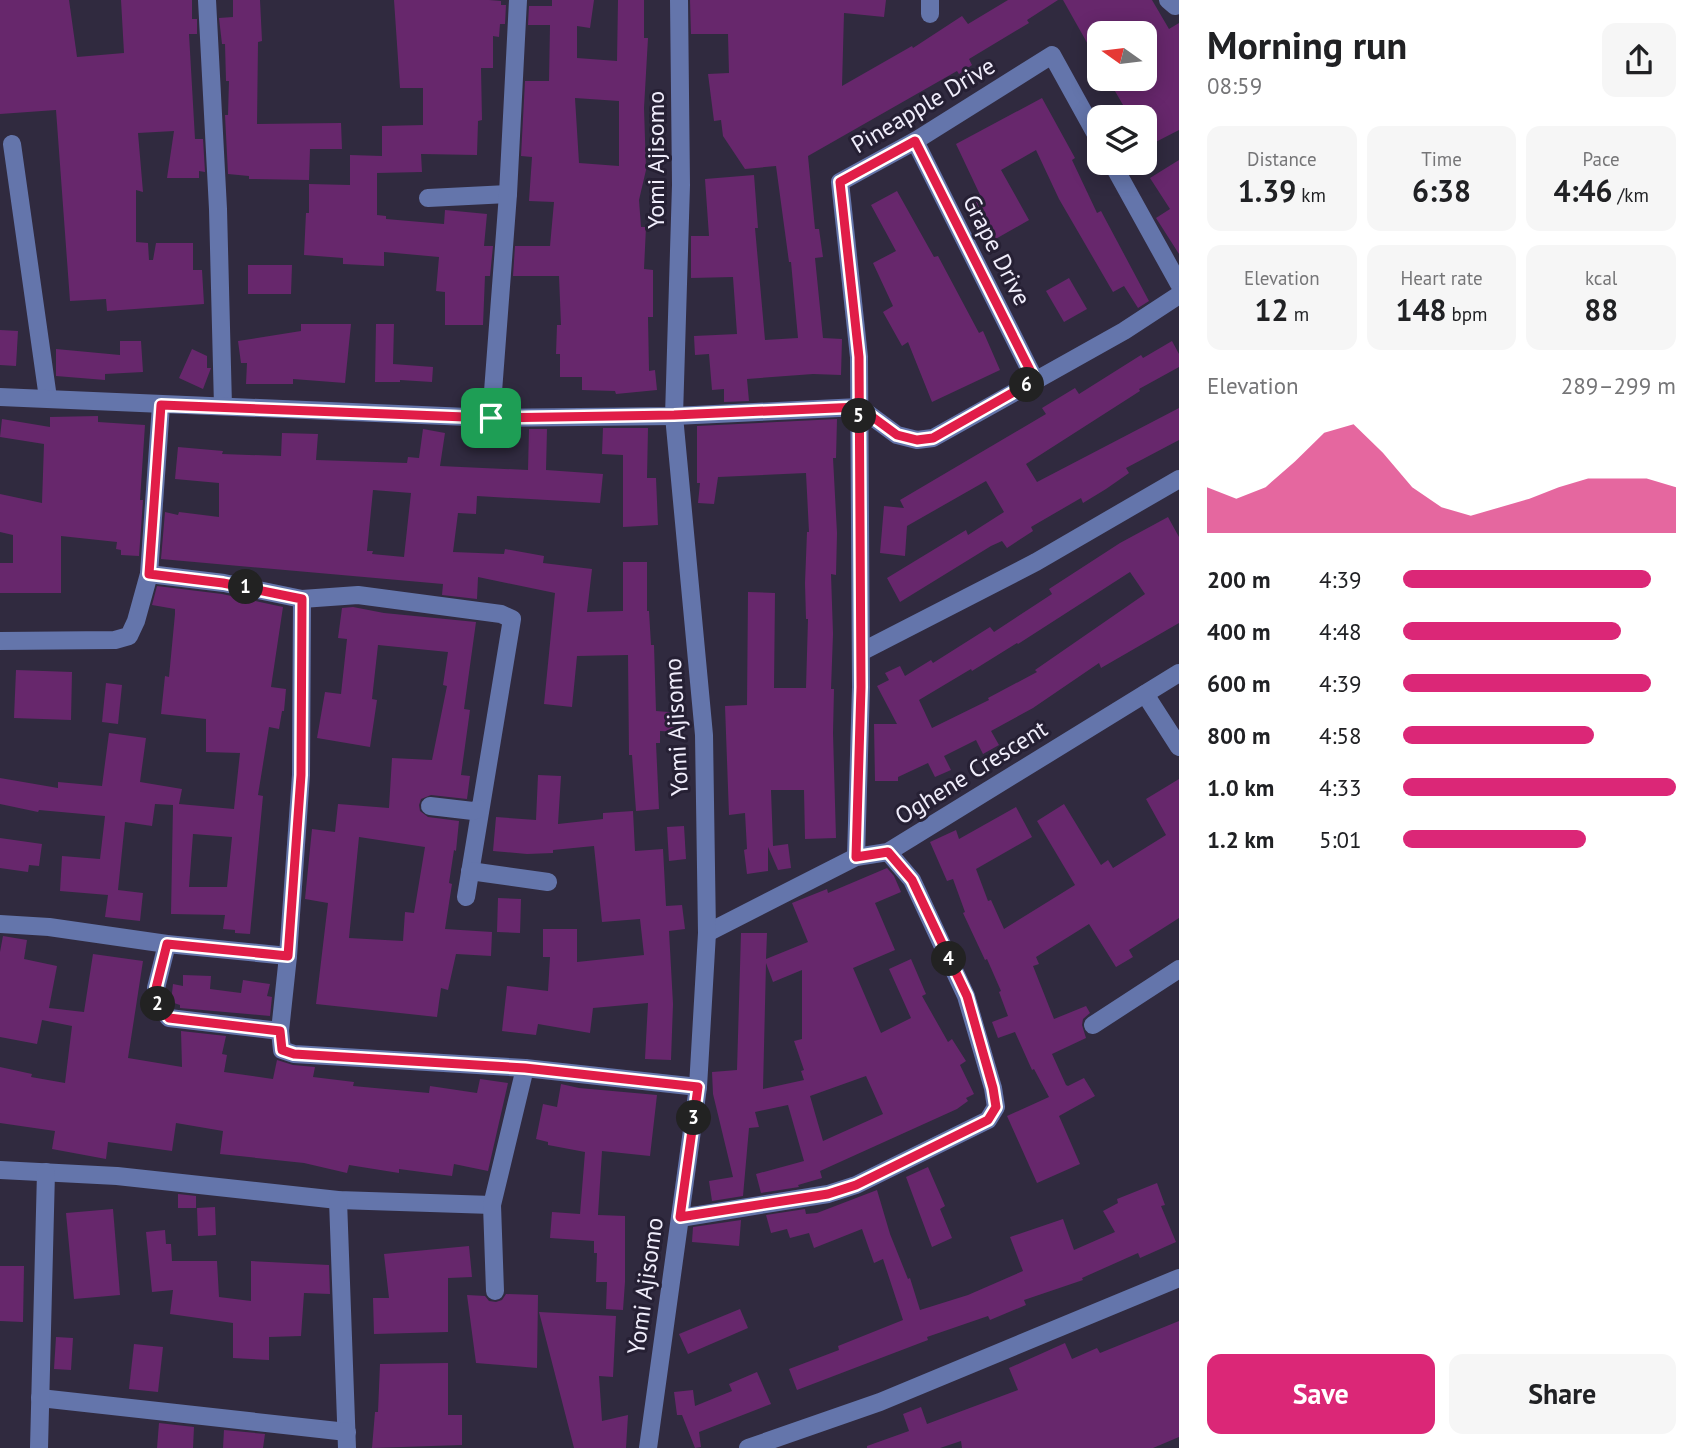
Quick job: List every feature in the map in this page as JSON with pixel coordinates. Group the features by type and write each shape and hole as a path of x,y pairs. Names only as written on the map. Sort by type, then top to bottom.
{"street":[{"path":"206,0 218,209 223,406"},
{"path":"491,418 508,194 518,0"},
{"name":"Yomi Ajisomo","path":"648,1448 698,1087 706,933 705,735 674,415 681,185 678,0"},
{"path":"1168,0 1175,6 1179,5"},
{"name":"Pineapple Drive","path":"859,407 859,357 840,182 915,141 1052,55 1087,118"},
{"name":"Grape Drive","path":"915,141 1035,380"},
{"path":"12,144 48,398"},
{"path":"1119,175 1179,285"},
{"path":"428,198 508,194"},
{"path":"0,397 491,418 674,415 859,407 897,435 917,440 933,438 1124,331 1179,295"},
{"path":"0,641 114,640 128,636 136,621 149,574 161,405"},
{"path":"856,857 861,652 859,407"},
{"path":"861,652 1036,562 1179,479"},
{"path":"149,574 223,583 302,599 358,595 501,614 512,619 466,897"},
{"path":"302,599 301,775 280,1031 282,1050 294,1054 525,1068 698,1087"},
{"name":"Oghene Crescent","path":"706,933 856,857 888,852 1179,673"},
{"path":"1145,694 1179,747"},
{"path":"430,806 473,811 479,809"},
{"path":"680,1217 828,1194 856,1185 988,1120 996,1107 967,996 912,880 888,852"},
{"path":"470,871 548,882"},
{"path":"0,924 49,927 167,944 288,956"},
{"path":"167,944 156,988 158,1004 169,1018 280,1031"},
{"path":"1093,1025 1179,969"},
{"path":"495,1291 492,1205 525,1068"},
{"path":"0,1170 117,1176 338,1200 492,1205"},
{"path":"39,1448 46,1172"},
{"path":"40,1398 347,1440 338,1200"},
{"path":"748,1448 880,1402 1179,1278"}],"building":[{"path":"0,0 69,0 77,57 124,53 121,0 192,0 192,19 197,19 197,34 189,34 195,139 203,139 205,172 199,171 199,178 167,178 174,131 138,133 143,192 136,190 136,242 148,243 149,260 153,260 156,243 193,243 193,270 202,270 204,304 107,311 106,299 70,301 56,110 0,114"},
{"path":"233,0 260,0 262,41 258,42 257,124 341,123 342,149 310,149 309,180 249,179 249,176 228,174 225,115 228,115 229,81 226,81 225,44 222,44 219,18 233,17"},
{"path":"394,0 489,0 501,1 501,5 506,5 505,24 500,24 499,37 493,36 493,68 481,68 482,120 478,121 477,155 421,154 422,172 377,173 377,215 386,216 386,219 444,224 445,210 487,214 484,246 493,246 490,276 485,276 483,325 445,325 445,292 436,291 439,257 384,252 384,266 343,264 343,258 304,255 309,184 350,185 350,155 382,156 382,126 423,125 423,88 400,88"},
{"path":"552,0 594,0 590,28 577,26 577,58 617,61 618,0 644,0 644,38 648,38 644,108 646,170 639,200 641,227 646,227 644,269 653,270 653,317 648,317 649,371 655,370 657,390 616,394 615,391 582,390 582,377 560,377 560,354 556,354 557,325 561,325 559,276 513,276 515,246 550,246 554,202 529,201 532,157 521,156 525,81 549,81 550,25 528,25 529,6 552,6","holes":["575,98 619,101 619,166 579,163"]},
{"path":"690,0 886,0 884,17 844,13 842,86 912,46 913,48 962,16 968,24 1008,0 1058,0 1027,20 1029,23 969,59 972,65 959,74 957,71 808,156 815,229 819,229 823,257 815,258 823,338 842,339 841,375 813,374 747,379 749,401 724,402 724,389 712,390 709,354 695,355 694,336 737,334 733,277 691,278 691,236 709,236 705,179 754,175 758,228 755,228 765,340 798,338 791,262 776,166 745,169 723,136 721,120 714,121 708,74 729,73 728,34 691,34"},
{"path":"1063,0 1152,0 1169,29 1179,23 1179,130 1157,141 1157,105 1123,105 1115,91 1157,91 1157,21 1087,21 1087,43"},
{"path":"1042,98 1075,158 1072,160 1097,213 1101,211 1149,301 1138,308 1124,286 1113,292 1059,199 1036,150 1001,170 1029,220 992,241 972,204 982,199 956,144"},
{"path":"1179,160 1179,254 1156,218 1170,209 1150,178"},
{"path":"897,191 934,257 938,256 979,333 983,331 1000,370 932,402 908,342 902,346 883,312 893,306 873,263 896,251 871,205"},
{"path":"248,265 292,265 291,294 248,294"},
{"path":"1069,278 1087,309 1064,322 1046,291"},
{"path":"301,324 351,324 345,383 293,379 293,384 246,384 247,363 241,363 238,341 301,331"},
{"path":"376,324 394,324 393,364 433,367 432,382 375,382"},
{"path":"0,330 18,331 16,366 0,365"},
{"path":"120,341 141,341 143,372 105,374 105,380 56,376 56,349 120,355"},
{"path":"1172,341 1179,354 1179,367 1139,389 1140,391 1026,464 1037,482 1179,408 1179,440 1126,468 1129,473 1083,503 1081,498 1031,527 1033,531 1007,548 1002,541 991,546 900,602 887,578 966,530 968,535 1004,512 986,481 907,526 905,556 880,553 884,506 904,508 900,500 1046,414 1042,408 1075,388 1079,394 1141,355 1143,358"},
{"path":"192,349 207,356 207,368 211,368 203,389 179,378"},
{"path":"98,416 98,422 145,425 139,556 121,555 121,550 116,549 117,542 61,536 61,593 0,593 0,563 13,563 13,535 0,532 0,494 42,503 44,444 0,437 2,419 50,427 50,417"},
{"path":"837,419 836,458 833,458 836,575 831,574 831,689 834,689 836,838 805,839 804,790 771,790 773,846 788,844 791,868 778,870 768,847 768,871 747,874 744,850 747,849 745,813 729,815 725,706 747,705 748,592 775,593 774,688 806,688 808,619 805,583 809,532 806,473 718,477 714,504 698,503 700,483 697,483 697,426"},
{"path":"603,428 648,428 647,478 656,478 658,525 623,527 623,455 602,454"},
{"path":"423,429 445,433 440,466 528,470 529,429 547,429 546,470 603,474 600,503 477,496 476,514 458,513 453,552 504,554 505,549 544,556 543,563 592,569 587,612 623,611 623,562 647,562 647,611 651,645 654,645 656,711 681,713 680,732 660,731 660,743 656,743 659,809 636,811 632,755 629,755 628,655 577,656 572,707 544,704 555,593 478,577 477,599 442,595 443,584 161,559 165,512 219,517 219,483 175,479 178,447 223,451 222,454 281,456 282,433 318,434 316,460 407,463 408,457 419,458","holes":["373,490 411,493 404,557 372,554 373,551 367,551"]},
{"path":"1168,517 1179,537 1179,623 1101,668 1099,663 1033,708 991,731 999,745 983,754 976,740 944,756 951,770 935,777 928,763 898,777 898,781 875,781 874,724 897,724 877,686 889,680 885,673 900,666 905,676 931,660 933,663 990,627 994,632 1052,594 1049,589 1120,543","holes":["1130,572 1145,594 1035,670 1037,672 988,698 989,700 932,728 919,700 1018,644"]},
{"path":"157,586 222,594 283,607 271,687 286,689 284,711 279,729 269,727 258,795 263,796 250,934 223,929 225,915 171,914 173,805 155,804 152,826 125,822 118,890 143,893 140,921 105,917 108,895 60,891 62,856 100,859 105,816 38,812 0,804 0,778 58,788 58,782 102,786 109,733 146,738 140,782 182,789 179,804 234,809 240,753 206,752 206,719 161,714 165,676 169,677 175,609 152,605","holes":["193,834 232,837 227,887 189,887"]},
{"path":"353,607 384,613 476,622 464,709 470,710 461,775 470,776 467,799 431,795 421,799 419,805 420,811 428,817 459,821 445,929 492,932 491,956 456,954 448,990 441,988 437,1017 316,1004 328,903 305,899 312,829 335,832 338,804 389,808 392,758 432,760 447,686 443,685 448,652 378,645 372,699 377,700 370,747 317,738 325,692 341,694 347,639 338,638 342,608","holes":["359,837 425,847 414,913 405,912 403,941 349,938"]},
{"path":"16,670 72,672 71,720 14,718"},
{"path":"106,683 122,685 118,724 102,722"},
{"path":"538,775 561,776 558,824 603,819 603,813 633,811 635,851 663,849 666,906 682,905 685,929 669,931 673,1004 671,1060 645,1059 648,1003 593,1008 590,1033 538,1024 536,1035 502,1031 507,986 548,991 550,957 543,957 543,929 577,929 577,962 644,955 640,919 602,922 594,846 553,850 553,853 493,851 496,817 536,820"},
{"path":"1179,779 1179,918 1129,950 1133,957 1116,967 1089,924 1036,957 1039,964 1033,966 1054,1019 1086,1006 1090,1013 1083,1019 1082,1025 1086,1038 1052,1054 1066,1085 1084,1078 1095,1096 1059,1116 1080,1164 1037,1183 1007,1116 1049,1097 1034,1069 1032,1070 1015,1032 998,1038 992,1022 1008,1016 999,992 1001,991 963,913 965,912 953,879 947,881 930,842 956,830 959,839 1016,807 1032,837 976,869 988,901 991,900 1004,929 1075,885 1037,821 1064,804 1101,865 1108,860 1113,868 1166,835 1146,799"},
{"path":"684,826 686,859 669,861 667,827"},
{"path":"0,838 42,844 39,866 29,865 28,872 0,868"},
{"path":"887,868 894,876 901,892 875,903 895,950 853,968 881,1033 911,1018 889,969 911,959 926,994 922,996 948,1042 952,1039 966,1061 960,1065 974,1094 966,1098 968,1101 957,1109 820,1171 822,1178 798,1185 799,1187 761,1193 756,1174 804,1161 788,1105 755,1112 759,1127 749,1128 743,1196 712,1201 709,1181 733,1177 713,1094 712,1072 737,1070 741,933 767,933 766,959 808,942 792,903 827,889 828,893","holes":["766,963 773,982 802,970 802,1039 794,1041 804,1070 801,1071 804,1080 763,1089","866,1076 883,1114 823,1141 810,1096"]},
{"path":"498,898 521,899 520,933 497,932"},
{"path":"3,936 27,940 24,959 57,966 49,1008 84,1012 93,954 143,961 128,1058 182,1067 181,1031 226,1036 222,1054 227,1055 224,1072 273,1079 277,1060 315,1067 313,1077 354,1082 353,1086 429,1093 430,1086 477,1093 480,1079 508,1083 488,1171 454,1164 452,1176 399,1169 399,1173 349,1165 347,1173 304,1163 220,1154 223,1131 176,1123 172,1151 108,1142 106,1159 52,1149 55,1131 0,1123 0,1067 32,1074 31,1077 65,1083 72,1026 42,1020 37,1044 0,1037 0,952"},
{"path":"183,975 211,976 210,989 241,993 243,980 270,984 267,996 272,997 270,1016 180,1008 180,1005 171,1002 173,984 183,986"},
{"path":"561,1084 657,1095 650,1156 602,1151 598,1215 625,1216 623,1310 606,1309 607,1282 596,1282 597,1253 594,1253 594,1241 550,1238 552,1212 580,1214 585,1152 548,1145 548,1142 536,1139 543,1104 557,1107"},
{"path":"928,1167 945,1206 940,1209 952,1238 932,1247 906,1177"},
{"path":"1157,1183 1165,1205 1161,1206 1176,1242 1140,1258 1138,1253 1082,1278 1083,1280 1024,1300 1026,1305 990,1320 988,1316 927,1337 928,1340 797,1390 789,1369 839,1350 838,1346 903,1320 883,1259 874,1263 862,1229 814,1248 809,1233 790,1238 787,1229 771,1233 766,1215 805,1209 806,1214 817,1213 877,1190 890,1234 908,1279 910,1278 920,1310 968,1295 1023,1271 1010,1237 1063,1219 1074,1250 1115,1232 1103,1211 1118,1203 1117,1199"},
{"path":"178,1194 196,1196 196,1208 178,1208"},
{"path":"215,1207 216,1235 198,1236 197,1208"},
{"path":"113,1209 120,1295 74,1299 66,1213"},
{"path":"741,1220 739,1246 692,1242 693,1227"},
{"path":"165,1230 166,1244 171,1244 172,1261 217,1261 219,1297 251,1301 251,1261 329,1265 330,1294 304,1293 301,1336 269,1337 269,1360 233,1358 233,1323 170,1314 173,1290 152,1292 146,1232"},
{"path":"469,1246 472,1277 448,1278 448,1332 374,1334 373,1298 389,1298 384,1254"},
{"path":"0,1266 24,1266 23,1322 0,1321"},
{"path":"506,1294 538,1295 537,1368 476,1363 467,1295 485,1296 489,1301 496,1302 502,1300"},
{"path":"740,1309 748,1328 688,1354 679,1334"},
{"path":"539,1312 616,1316 613,1377 599,1376 602,1421 628,1415 626,1448 574,1448"},
{"path":"1179,1321 1179,1437 1153,1448 962,1448 961,1441 940,1448 867,1448 909,1431 903,1414 921,1407 927,1424 1018,1390 1009,1368 1065,1343 1072,1359 1097,1348 1100,1353"},
{"path":"56,1337 73,1338 71,1370 54,1369"},
{"path":"134,1344 163,1347 158,1392 129,1389"},
{"path":"448,1363 448,1415 462,1415 462,1445 372,1448 375,1412 378,1412 380,1364"},
{"path":"757,1372 771,1404 699,1432 701,1447 695,1448 682,1415 677,1415 674,1392 693,1390 695,1406 732,1391 729,1384"},
{"path":"159,1423 194,1427 193,1448 157,1448"},
{"path":"224,1430 265,1434 263,1448 223,1448"}],"route":[{"path":"491,418 161,405 149,574 223,583 302,599 301,775 288,956 167,944 156,988 158,1004 169,1018 280,1031 282,1050 294,1054 525,1068 698,1087 680,1217 828,1194 856,1185 988,1120 996,1107 993,1088 967,996 912,880 888,852 856,857 861,687 859,460 859,407 859,357 840,182 915,141 1035,380 933,438 917,440 897,435 859,407 674,415 491,418"}]}
